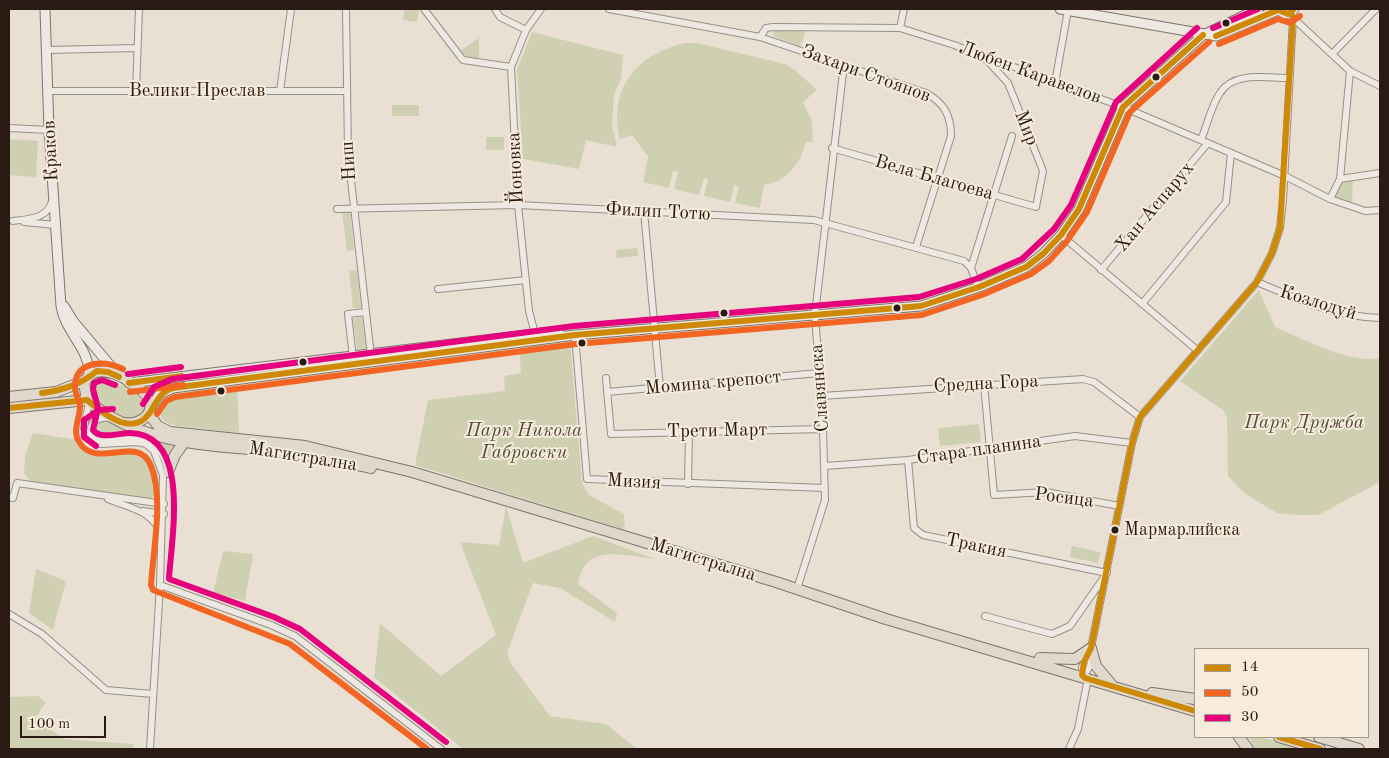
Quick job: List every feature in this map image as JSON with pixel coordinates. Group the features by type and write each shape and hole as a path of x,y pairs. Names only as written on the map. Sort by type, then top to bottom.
{"main road":[{"name":"Магистрална","path":"9,397 56,392 100,370 120,377 144,392 150,411 158,426 170,432 305,446 412,472 797,589 857,610 1083,675"},
{"path":"9,408 88,401 84,390 87,378"},
{"name":"Магистрална","path":"88,401 113,418 162,438 302,454 482,494"},
{"path":"124,423 140,422 150,411"},
{"path":"168,472 175,455 185,442"},
{"name":"Магистрална","path":"809,593 833,597 1040,658 1115,686 1194,711"},
{"path":"1040,658 1075,659 1091,648 1096,666 1115,686"},
{"path":"1134,692 1175,695 1194,699"},
{"path":"1240,738 1248,749"},
{"path":"1282,738 1320,749"},
{"path":"1322,738 1359,749"}],"street":[{"name":"Краков","path":"46,9 49,130 60,294 63,318 86,352 89,364 87,378"},
{"path":"136,92 139,9"},
{"path":"280,91 291,9"},
{"name":"Ниш","path":"346,9 348,154 371,358"},
{"path":"424,9 463,60 511,67"},
{"path":"494,9 500,17 526,30"},
{"name":"Йоновка","path":"535,334 529,311 518,205 511,67 526,30 541,9"},
{"name":"Захари Стоянов","path":"609,9 760,37 926,93 943,105 949,118 950,136 916,247"},
{"path":"900,28 904,9"},
{"path":"1055,83 1064,32 1064,9 1216,36 1278,10 1284,14 1292,13"},
{"path":"129,383 575,335 921,306 978,287 1026,267 1043,254 1061,235 1078,209 1124,107 1203,34 1258,9"},
{"path":"1332,54 1376,9"},
{"path":"1292,13 1350,71 1380,86"},
{"path":"1069,749 1078,729 1084,662 1091,648 1132,443 1140,417 1257,282 1272,253 1280,228 1285,176 1292,13"},
{"name":"Любен Каравелов","path":"760,37 766,28 773,27 900,28 954,45 1124,107 1285,176 1330,199 1365,211 1380,210"},
{"path":"46,50 137,48"},
{"name":"Мир","path":"985,57 1008,83 1043,171 1036,207"},
{"name":"Славянска","path":"797,589 823,509 825,488 815,314 832,148 844,64"},
{"path":"1330,199 1340,178 1350,71"},
{"name":"Хан Аспарух","path":"1201,140 1220,92 1231,84 1243,77 1288,78"},
{"name":"Велики Преслав","path":"48,90 136,92 346,91"},
{"path":"9,128 49,130"},
{"path":"978,287 971,268 1012,136"},
{"name":"Хан Аспарух","path":"1101,270 1208,143"},
{"name":"Вела Благоева","path":"832,148 1036,207"},
{"path":"1142,304 1226,202 1231,153"},
{"path":"1340,178 1380,173"},
{"path":"11,221 40,216 51,207 53,194"},
{"name":"Филип Тотю","path":"337,209 518,205 824,221 964,261 971,268"},
{"path":"644,211 660,388"},
{"path":"11,221 55,225"},
{"path":"1061,235 1198,350"},
{"path":"438,289 526,280"},
{"name":"Козлодуй","path":"1257,282 1297,299 1342,314 1380,318"},
{"name":"Краков","path":"60,294 70,317 120,377"},
{"path":"353,360 348,314 366,312"},
{"path":"371,358 535,334 575,335"},
{"name":"Мизия","path":"575,335 588,479 825,488"},
{"path":"150,411 160,394 173,388 353,360"},
{"name":"Момина крепост","path":"608,392 819,373"},
{"path":"606,378 608,392"},
{"name":"Средна Гора","path":"821,396 1083,379 1094,382 1140,417"},
{"path":"984,384 990,450"},
{"name":"Трети Март","path":"608,392 611,434 823,430"},
{"path":"88,401 84,428 86,436 92,442 104,444 142,442 154,451 163,475 164,514 150,749"},
{"path":"113,418 102,418 95,421 91,427 92,434 102,438 134,436 151,441 160,452 168,472 164,504"},
{"path":"688,484 689,432"},
{"name":"Стара планина","path":"825,466 908,460 990,450 1085,435 1132,443"},
{"name":"Росица","path":"990,450 994,495 1046,492 1119,506"},
{"name":"Тракия","path":"908,460 914,528 923,535 1106,572"},
{"path":"11,497 17,483 164,504"},
{"path":"102,496 140,510 164,514"},
{"path":"140,510 156,522 162,539"},
{"path":"984,616 1052,634 1070,626 1106,572"},
{"path":"160,585 271,625 295,636 441,749"},
{"path":"9,614 42,634 106,690 153,694"}],"green space":[{"path":"405,9 419,9 417,22 403,20"},
{"path":"774,30 806,31 800,46 773,36"},
{"path":"532,32 623,55 621,78 614,95 612,125 617,147 586,140 579,169 523,159 517,69"},
{"path":"479,38 479,59 469,58 460,51"},
{"path":"685,43 697,43 785,64 795,70 817,90 803,102 812,121 813,142 806,142 792,170 780,180 764,185 760,208 735,203 739,186 734,185 730,202 704,196 708,179 704,178 699,195 674,189 678,172 673,171 669,188 643,182 648,157 632,135 620,139 617,121 618,104 630,76 653,55"},
{"path":"392,105 419,105 419,116 392,116"},
{"path":"486,137 504,137 504,150 486,150"},
{"path":"9,139 38,141 36,177 9,175"},
{"path":"1353,179 1352,204 1332,198 1341,180"},
{"path":"350,211 354,250 347,251 342,212"},
{"path":"637,248 638,256 617,258 616,250"},
{"path":"357,270 361,308 353,308 349,271"},
{"name":"Парк Дружба","path":"1259,290 1275,327 1341,354 1368,359 1380,358 1380,482 1318,515 1277,513 1244,493 1228,476 1227,418 1223,410 1180,381"},
{"path":"362,317 366,348 357,349 353,319"},
{"name":"Парк Никола Габровски","path":"570,342 582,483 589,495 624,514 625,530 415,465 428,400 505,391 504,376 521,373 519,347"},
{"path":"105,376 126,387 139,397 143,410 141,417 127,419 90,397 89,383 93,378"},
{"path":"237,386 239,433 177,426 165,422 160,415 162,404 179,394"},
{"path":"102,420 123,429 143,434 130,432 98,435 95,425"},
{"path":"979,424 981,442 940,446 938,428"},
{"path":"33,433 78,440 87,448 96,451 128,448 146,453 154,463 157,471 159,478 158,494 151,498 137,498 31,482 24,473 25,456"},
{"path":"144,434 177,443 170,456 167,457 158,443"},
{"path":"506,506 523,563 593,536 655,559 607,555 597,557 588,562 582,571 578,584 617,613 615,622 560,588 533,583 507,653 512,665 550,716 606,724 637,749 463,749 374,677 380,623 441,676 496,635 460,542 499,545"},
{"path":"1072,546 1100,552 1098,563 1070,557"},
{"path":"223,551 253,554 245,601 213,593"},
{"path":"36,569 66,581 53,630 29,613"},
{"path":"38,696 46,702 35,719 64,739 134,744 131,749 9,749 9,697"},
{"path":"1250,738 1264,738 1303,749 1255,749"}],"transit line":[{"name":"30","path":"1213,28 1258,9"},
{"name":"14","path":"1216,36 1278,10 1288,14 1294,9"},
{"name":"14","path":"1194,711 1085,678 1082,675 1084,662 1091,648 1132,443 1140,417 1257,282 1272,253 1280,228 1293,18 1291,13"},
{"name":"50","path":"1219,44 1278,19 1290,23 1300,16"},
{"name":"30","path":"143,404 154,387 172,379 574,326 919,297 976,279 1022,259 1054,229 1071,205 1116,102 1197,28"},
{"name":"14","path":"9,408 87,400 108,416 133,424 141,421 148,415 160,396 173,388 575,335 921,306 979,287 1026,267 1043,254 1061,235 1079,209 1123,107 1203,35"},
{"name":"50","path":"157,414 166,401 175,397 576,344 922,315 982,295 1031,274 1049,261 1067,241 1087,212 1130,112 1209,42"},
{"name":"50","path":"123,369 107,364 99,364 92,365 79,372 75,389 80,407 76,432 79,442 91,452 100,454 129,451 138,453 145,457 151,466 157,493 157,524 151,585 153,590 290,644 427,749"},
{"name":"30","path":"128,374 181,367"},
{"name":"14","path":"42,393 71,386 97,371 108,372 119,377"},
{"name":"14","path":"129,383 182,376"},
{"name":"30","path":"115,385 102,380 94,383 93,389 98,408 93,430 100,435 130,433 150,438 163,451 170,469 174,492 169,579 274,617 300,629 446,742"},
{"name":"50","path":"130,392 183,385"},
{"name":"30","path":"96,446 84,437 84,420 99,410 113,409"},
{"name":"14","path":"1282,738 1320,749"}],"place":[{"name":"Мармарлийска","path":"1115,530"}]}
